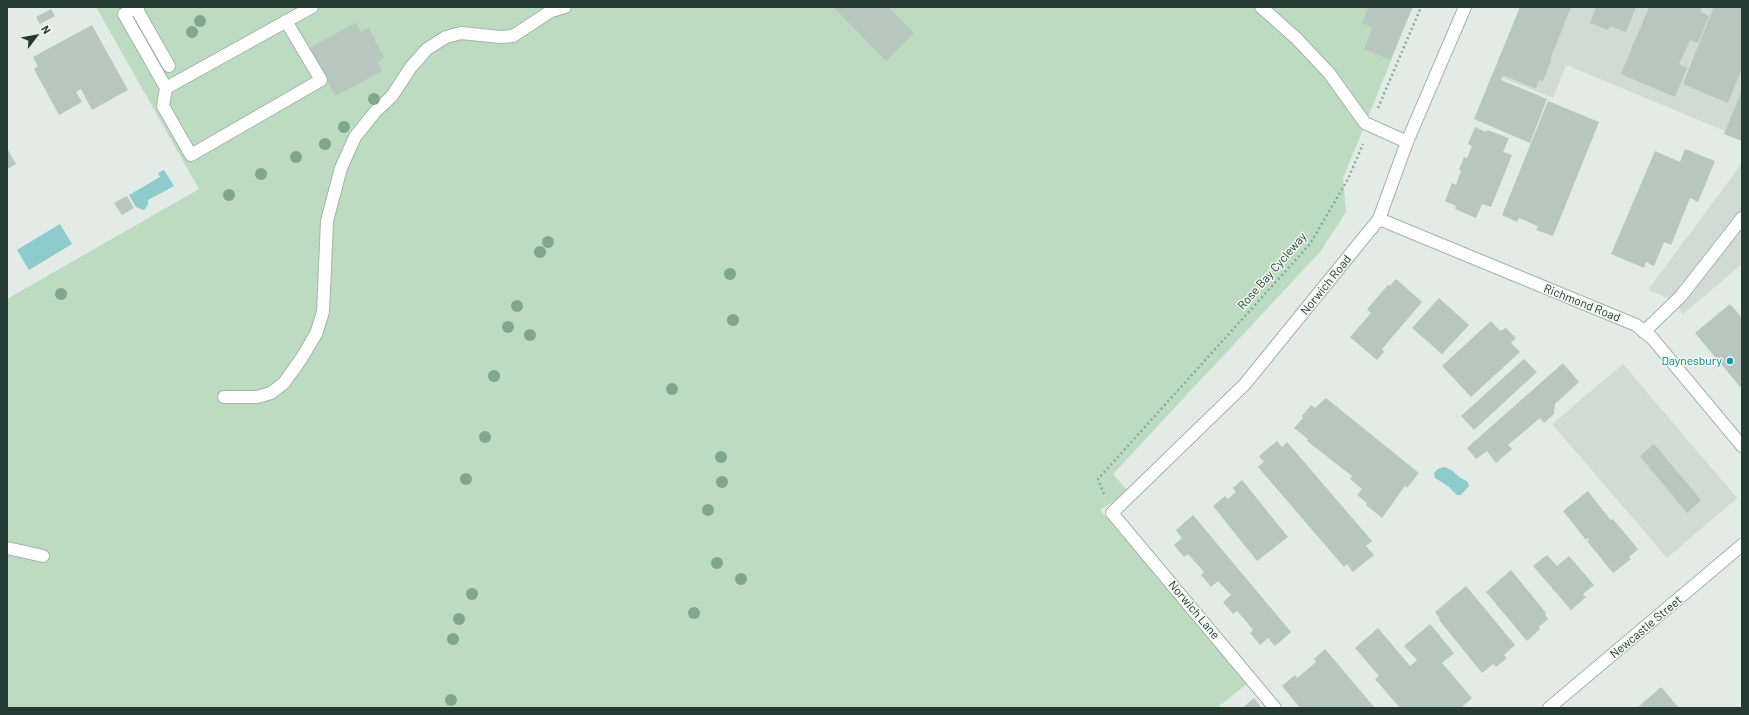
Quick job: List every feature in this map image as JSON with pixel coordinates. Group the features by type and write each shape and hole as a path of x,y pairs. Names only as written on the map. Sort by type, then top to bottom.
{"street":[{"path":"169,66 137,7 124,14 166,88 163,106 191,155 321,80 286,21"},
{"path":"166,88 312,7"},
{"path":"224,397 257,397 271,393 284,383 316,334 323,312 327,222 341,168 355,137 375,112 392,96 411,67 426,49 446,37 462,33 501,37 513,36 551,11 565,7"},
{"path":"1261,7 1296,38 1329,72 1365,123 1407,142"},
{"name":"Norwich Road","path":"1112,513 1245,384 1379,219 1407,142 1465,7"},
{"path":"1644,332 1681,296 1742,218"},
{"name":"Richmond Road","path":"1379,219 1636,325 1652,338 1742,446"},
{"name":"Norwich Lane","path":"1112,513 1275,708"},
{"name":"Newcastle Street","path":"1549,708 1742,545"},
{"path":"7,548 43,556"}],"path":[{"name":"Rose Bay Cycleway","path":"1112,513 1098,478 1310,244 1348,179 1421,7"}],"shaded area":[{"path":"1526,7 1742,7 1742,138 1566,65 1553,98 1498,76"},
{"path":"1742,163 1742,264 1683,314 1670,299 1648,290"},
{"path":"1623,364 1737,498 1667,558 1552,424"}],"green space":[{"path":"96,7 1413,7 1343,178 1346,212 1320,252 1113,474 1129,492 1100,510 1248,683 1217,708 7,708 7,299 199,189"}],"water":[{"path":"164,170 174,186 148,200 148,204 145,209 143,210 136,207 129,195 160,177 158,173"},
{"path":"60,224 72,244 29,270 17,250"},
{"path":"1445,467 1468,482 1469,486 1461,495 1457,495 1448,486 1435,478 1434,473 1438,469"}],"building":[{"path":"833,7 888,7 914,33 886,61"},
{"path":"1369,7 1412,7 1390,60 1364,49 1373,27 1362,23"},
{"path":"1520,7 1571,7 1543,81 1539,80 1536,89 1503,75 1501,80 1547,99 1530,143 1474,119"},
{"path":"1596,7 1636,7 1626,32 1610,26 1608,30 1590,23"},
{"path":"1649,7 1702,7 1700,12 1709,16 1698,43 1690,40 1679,64 1687,68 1675,97 1621,74"},
{"path":"1714,7 1742,7 1742,68 1728,103 1683,84"},
{"path":"51,9 55,16 40,24 36,17"},
{"path":"356,23 361,32 369,28 384,58 377,62 382,71 335,96 309,48"},
{"path":"92,25 128,90 92,110 81,89 76,92 82,102 59,115 34,69 38,66 33,57"},
{"path":"1742,90 1742,141 1724,134"},
{"path":"1548,101 1599,122 1553,236 1536,230 1538,226 1519,218 1517,222 1502,215"},
{"path":"1475,127 1486,132 1487,130 1509,138 1503,152 1512,155 1491,207 1482,204 1476,218 1455,209 1456,206 1445,201 1452,183 1456,185 1461,171 1459,170 1464,157 1467,158 1472,146 1468,144"},
{"path":"7,148 16,164 7,169"},
{"path":"1685,149 1715,161 1698,202 1690,198 1671,245 1664,242 1654,266 1646,262 1644,268 1611,254 1655,151 1680,162"},
{"path":"127,196 134,208 122,215 114,203"},
{"path":"1396,279 1422,302 1382,349 1384,352 1377,360 1350,337 1371,313 1367,309 1388,285 1390,286"},
{"path":"1439,298 1469,325 1442,354 1412,328"},
{"name":"Daynesbury","path":"1730,304 1742,318 1742,389 1695,333"},
{"path":"1491,321 1500,331 1506,328 1516,338 1511,343 1520,352 1471,397 1442,366"},
{"path":"1524,359 1537,372 1474,430 1461,416"},
{"path":"1563,363 1579,382 1555,404 1554,414 1544,423 1540,418 1508,445 1512,449 1496,463 1487,451 1476,459 1467,448"},
{"path":"1326,398 1419,473 1407,488 1405,486 1382,518 1366,505 1367,503 1357,495 1362,489 1350,479 1352,476 1307,441 1308,439 1294,428 1303,418 1302,416 1311,405 1315,408"},
{"path":"1277,441 1282,447 1287,442 1372,541 1366,546 1374,555 1353,572 1347,564 1344,567 1258,467 1264,462 1259,456"},
{"path":"1654,444 1701,500 1687,513 1640,456"},
{"path":"1242,480 1288,537 1257,561 1213,506 1225,496 1228,499 1236,492 1233,488"},
{"path":"1588,491 1609,518 1611,520 1613,519 1638,549 1629,557 1631,559 1613,573 1587,541 1589,540 1588,538 1586,540 1563,511"},
{"path":"1193,515 1291,632 1275,646 1268,638 1260,645 1250,633 1253,630 1245,620 1237,611 1233,614 1223,602 1231,595 1218,581 1211,587 1201,575 1204,572 1188,554 1184,557 1174,545 1182,538 1176,530"},
{"path":"1547,555 1557,566 1569,556 1594,585 1583,594 1586,597 1571,610 1533,566"},
{"path":"1511,570 1546,613 1545,614 1548,619 1527,641 1486,592"},
{"path":"1466,586 1515,645 1504,655 1507,658 1496,667 1493,664 1482,673 1439,620 1440,619 1435,612"},
{"path":"1430,624 1454,653 1442,663 1472,698 1461,708 1400,708 1375,679 1379,676 1355,648 1378,628 1410,666 1417,660 1404,646"},
{"path":"1325,649 1375,708 1300,708 1282,686 1295,675 1297,678 1316,662 1314,659"},
{"path":"1661,687 1679,708 1637,708"},
{"path":"1254,698 1262,708 1242,708"}],"place":[{"name":"Daynesbury","path":"1730,361"}]}
